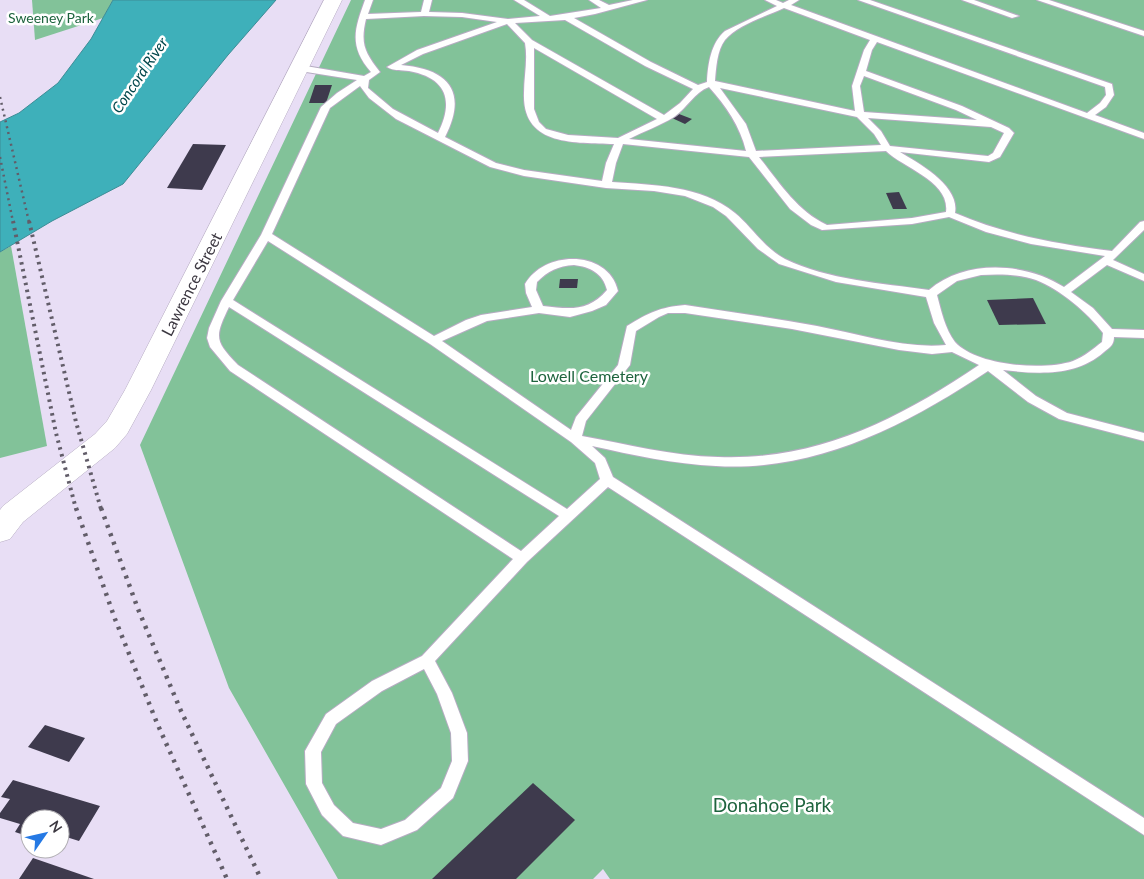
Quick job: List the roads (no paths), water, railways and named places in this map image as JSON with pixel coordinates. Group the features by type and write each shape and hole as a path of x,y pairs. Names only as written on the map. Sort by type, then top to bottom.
{"main road":[{"name":"Lawrence Street","path":"0,531 13,514 105,441 117,427 138,390 333,0"}],"lane":[{"path":"369,0 362,17 359,49 367,63 376,72"},
{"path":"424,14 428,0"},
{"path":"518,0 547,17"},
{"path":"593,0 608,8"},
{"path":"362,17 424,14 462,15 508,21 566,17 643,0"},
{"path":"769,0 1144,136"},
{"path":"795,0 733,30 722,39 711,67 711,83 739,118 749,139 752,154 800,213 817,225 826,228 912,221 950,214 975,226 1005,236 1110,258 1144,278"},
{"path":"862,0 1108,86 1110,95 1103,105 1088,116"},
{"path":"966,0 1015,16"},
{"path":"1041,0 1144,34"},
{"path":"566,17 648,64 698,88"},
{"path":"508,21 529,42 664,118"},
{"path":"508,21 420,52 391,68 376,72 340,95 326,107 266,235 227,301 212,338 216,349 234,368 522,558"},
{"path":"875,39 868,50 856,86 860,115 878,133 887,148 914,164 948,195 952,207 950,214"},
{"path":"529,42 532,56 528,105 532,119 539,128 552,134 752,154 887,148 989,159 997,155 1009,132 959,108 860,72"},
{"path":"300,68 365,79"},
{"path":"391,68 411,68 428,73 442,82 449,92 453,107 449,124 440,138"},
{"path":"365,79 364,88 371,97 402,118 465,152 501,167 524,174 606,185 671,190 698,196 729,214 770,255 781,262 809,272 931,294"},
{"path":"606,185 611,162 620,142 631,132 664,118 690,99 698,88 711,83 860,115 993,124"},
{"path":"1064,292 1110,258 1144,224"},
{"path":"266,235 434,341 575,438 601,461 606,480 1144,828"},
{"path":"434,341 470,323 486,318 539,309 570,313 588,309 602,303 613,292 610,279 601,271 588,264 573,262 554,265 541,271 531,282 530,289 539,309"},
{"path":"575,438 692,460 747,462 807,454 854,440 896,422 988,365 1034,370 1066,366 1088,358 1108,343 1109,333 1097,316 1084,305 1039,278 1015,273 971,274 956,278 939,286 931,294"},
{"path":"931,294 941,325 955,348 988,365 1032,400 1063,416 1144,437"},
{"path":"227,301 569,516"},
{"path":"575,438 580,420 616,378 624,365 631,329 655,314 667,310 685,309 725,314 899,346 932,350 955,348"},
{"path":"1109,333 1144,334"},
{"path":"427,660 444,693 459,733 460,761 447,793 411,825 381,837 349,830 328,810 314,784 313,751 332,719 377,686 427,660 522,558 606,480"}],"water":[{"name":"Concord River","path":"113,0 276,0 228,55 123,184 52,221 0,252 0,122 19,113 58,83 91,39"}],"railway":[{"path":"0,97 29,222"},
{"path":"0,157 13,222"},
{"path":"13,221 56,433 76,509"},
{"path":"29,221 76,422 101,509"},
{"path":"76,508 115,619 157,723 227,879"},
{"path":"101,508 138,609 181,711 261,879"}],"park label":[{"name":"Sweeney Park","path":"51,17"},
{"name":"Lowell Cemetery","path":"589,375"},
{"name":"Donahoe Park","path":"772,804"}]}
